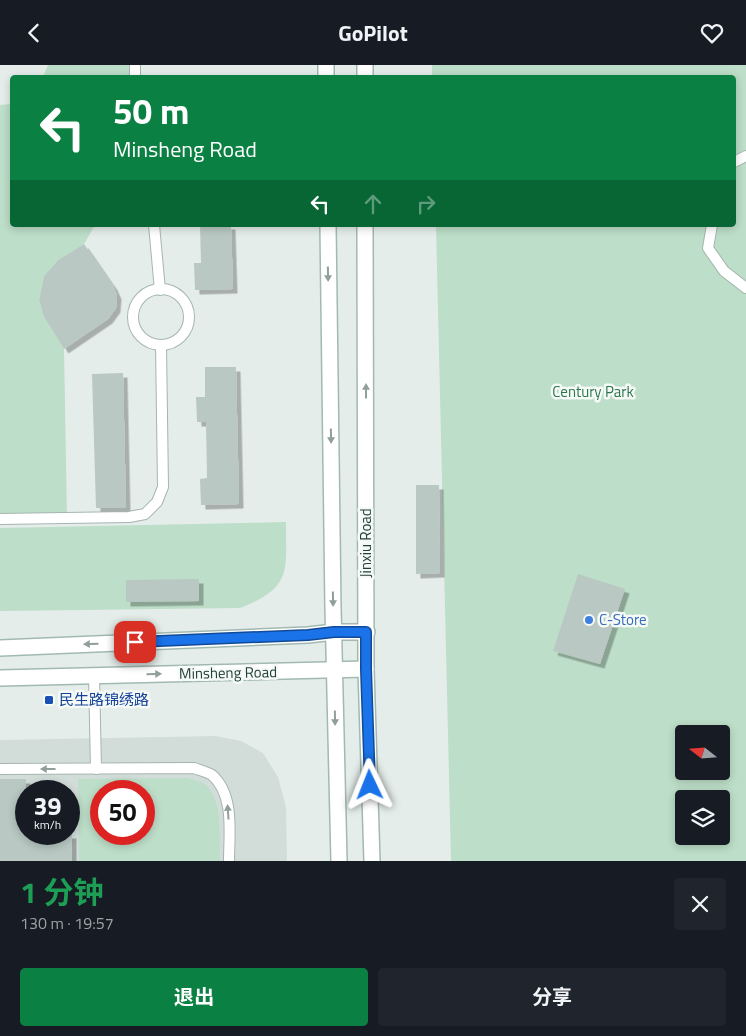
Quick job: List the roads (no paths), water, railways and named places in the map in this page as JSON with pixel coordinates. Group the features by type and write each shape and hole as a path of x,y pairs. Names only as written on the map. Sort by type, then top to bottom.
{"main road":[{"path":"328,227 338,861"},
{"name":"Jinxiu Road","path":"365,227 366,669 372,861"},
{"path":"0,648 366,632"},
{"name":"Minsheng Road","path":"0,678 366,669"}],"lane":[{"path":"154,227 160,290"},
{"path":"712,227 708,248 724,271 746,288"},
{"path":"160,290 175,293 182,298 187,305 189,314 185,332 179,339 170,344 161,345 143,339 137,331 134,322 134,312 142,297 149,292 160,290"},
{"path":"0,519 129,517 144,514 157,502 162,487 161,345"},
{"path":"94,676 96,769"},
{"path":"0,769 194,768 211,774 222,787 228,807 229,861"}],"place":[{"name":"C-Store","path":"589,620"},
{"name":"民生路锦绣路","path":"49,700"}],"park label":[{"name":"Century Park","path":"593,392"}]}
